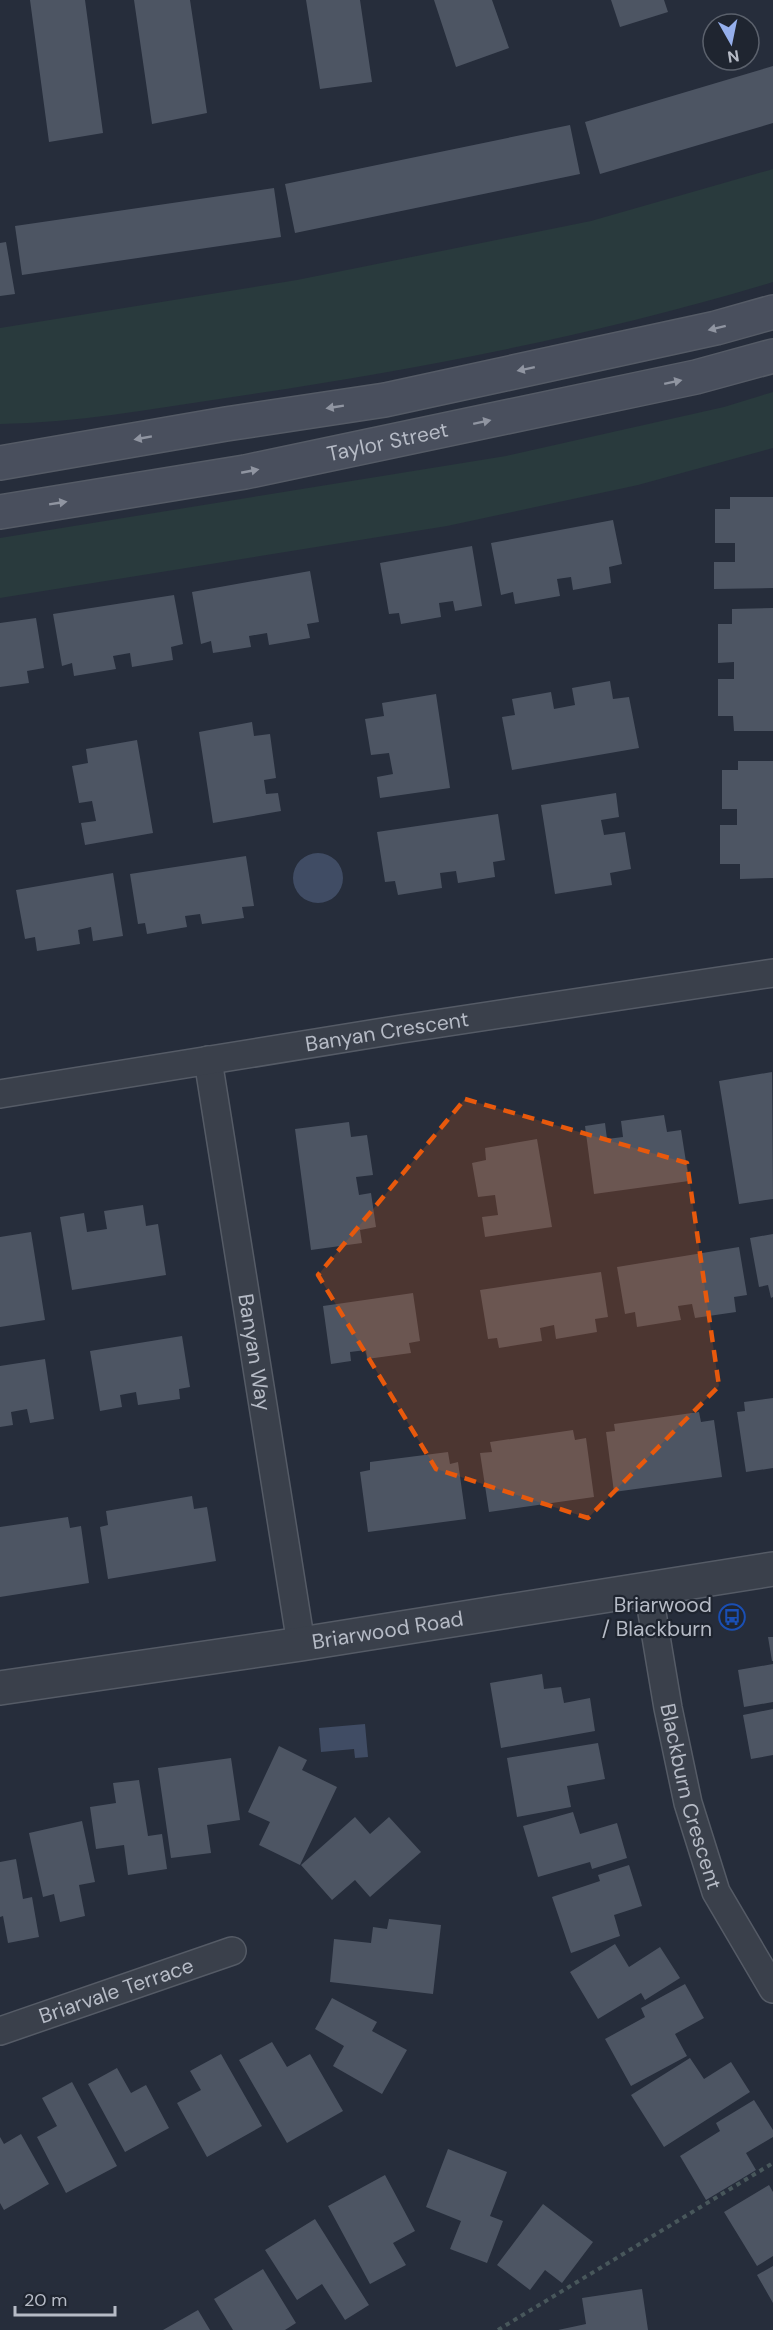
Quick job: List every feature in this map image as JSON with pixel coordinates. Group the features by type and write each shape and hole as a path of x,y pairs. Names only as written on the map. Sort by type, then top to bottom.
{"main road":[{"name":"Taylor Street","path":"0,463 226,424 386,400 716,328 773,312"},
{"name":"Taylor Street","path":"0,512 245,472 696,377 773,356"}],"street":[{"name":"Banyan Crescent","path":"0,1094 773,973"},
{"name":"Banyan Way","path":"208,1060 301,1644"},
{"name":"Briarwood Road","path":"0,1688 301,1644 773,1569"},
{"name":"Blackburn Crescent","path":"648,1589 668,1708 688,1803 716,1892 773,1989"},
{"name":"Briarvale Terrace","path":"0,2031 232,1951"}],"path":[{"path":"498,2330 773,2163"}],"highlighted area":[{"path":"465,1099 687,1163 719,1386 588,1518 436,1469 318,1275"}],"shaded area":[{"path":"773,169 773,282 638,319 433,364 113,415 0,424 0,328 297,280 591,221"},
{"path":"773,392 773,448 638,485 447,526 0,598 0,538 506,456 724,407"}],"water":[{"path":"318,853 336,860 343,878 336,896 318,903 300,896 293,878 300,860"},
{"path":"365,1724 368,1757 355,1758 354,1749 321,1752 319,1728"}],"building":[{"path":"30,0 85,0 103,133 49,142"},
{"path":"134,0 190,0 207,113 152,124"},
{"path":"306,0 360,0 372,82 320,89"},
{"path":"434,0 492,0 509,48 456,67"},
{"path":"611,0 664,0 668,12 620,27"},
{"path":"773,66 773,123 600,174 585,122 753,72 761,72 761,70"},
{"path":"570,125 580,174 295,233 285,184"},
{"path":"274,188 281,237 22,275 15,226"},
{"path":"6,242 15,294 0,296 0,243"},
{"path":"730,497 773,497 773,588 714,589 714,562 735,562 735,543 715,543 715,509 730,509"},
{"path":"613,520 622,564 609,567 611,583 573,590 571,577 557,579 560,596 515,604 513,592 501,595 491,543"},
{"path":"472,546 482,606 455,611 453,601 439,603 441,617 401,624 399,613 389,614 380,563"},
{"path":"310,571 319,622 307,624 310,638 269,645 267,633 249,636 251,647 213,653 211,641 201,644 192,592"},
{"path":"174,595 183,644 171,647 173,660 132,667 130,653 113,656 116,669 74,676 72,663 62,666 53,614"},
{"path":"773,608 773,731 734,731 733,716 718,716 718,679 734,679 734,662 718,663 718,624 732,624 732,609"},
{"path":"36,618 44,668 27,671 29,683 0,687 0,623"},
{"path":"610,681 613,699 629,697 639,748 512,770 502,717 515,715 512,699 551,692 554,709 575,705 572,688"},
{"path":"436,694 450,788 380,798 377,777 393,774 389,753 371,755 365,719 384,716 382,703"},
{"path":"252,722 254,736 270,734 276,778 264,780 266,794 278,793 281,811 213,823 199,732"},
{"path":"137,740 153,833 85,845 81,823 96,821 92,801 79,803 72,766 88,763 86,749"},
{"path":"738,761 773,761 773,878 740,879 740,864 720,864 720,825 737,825 737,809 722,809 722,770 738,770"},
{"path":"616,793 619,817 601,820 604,835 625,832 631,869 610,873 612,885 555,894 541,805"},
{"path":"498,814 505,860 493,862 495,877 458,883 456,871 440,873 442,888 398,895 395,881 385,882 377,832"},
{"path":"246,856 254,906 242,907 244,918 202,924 200,914 185,916 187,927 147,934 145,923 138,924 130,874"},
{"path":"113,873 123,936 93,941 91,927 78,930 80,944 37,951 35,937 25,939 16,890"},
{"path":"772,1072 773,1199 739,1204 719,1081"},
{"path":"664,1115 667,1132 681,1130 689,1181 594,1194 585,1126 605,1123 607,1139 623,1137 621,1121"},
{"path":"349,1122 351,1137 367,1135 373,1175 356,1177 359,1195 371,1193 376,1227 360,1230 362,1243 311,1250 295,1129"},
{"path":"537,1139 552,1227 485,1237 482,1217 498,1215 495,1195 478,1197 472,1163 486,1160 485,1148"},
{"path":"143,1205 146,1226 158,1224 166,1275 72,1290 60,1217 84,1213 87,1232 107,1229 104,1211"},
{"path":"31,1232 45,1320 0,1327 0,1237"},
{"path":"773,1234 773,1297 771,1298 768,1285 759,1287 750,1238"},
{"path":"739,1247 747,1295 734,1297 736,1312 695,1318 692,1304 678,1306 681,1320 637,1327 635,1312 625,1314 617,1267"},
{"path":"601,1272 608,1317 595,1319 597,1332 556,1339 554,1325 540,1328 542,1341 499,1348 497,1338 488,1339 480,1290"},
{"path":"413,1293 420,1341 409,1343 411,1353 367,1359 366,1350 350,1352 351,1361 331,1364 323,1306"},
{"path":"182,1336 190,1387 179,1389 180,1399 138,1405 136,1392 120,1395 122,1407 100,1411 90,1351"},
{"path":"45,1359 54,1419 30,1423 27,1409 11,1412 13,1425 0,1427 0,1366"},
{"path":"773,1398 773,1468 746,1472 737,1412 745,1411 744,1402"},
{"path":"699,1412 701,1422 714,1420 722,1477 614,1492 606,1432 615,1431 614,1424"},
{"path":"573,1430 575,1440 586,1438 594,1497 489,1512 480,1453 492,1452 490,1442"},
{"path":"448,1452 450,1464 458,1462 466,1519 368,1532 360,1472 370,1470 370,1462"},
{"path":"192,1496 194,1509 207,1507 216,1561 108,1579 100,1527 108,1525 106,1511"},
{"path":"68,1517 70,1528 81,1526 89,1583 0,1597 0,1527"},
{"path":"768,1637 773,1637 773,1661 772,1661"},
{"path":"773,1664 773,1702 744,1707 738,1670"},
{"path":"542,1674 544,1689 561,1687 564,1703 590,1698 595,1731 501,1748 490,1683"},
{"path":"773,1709 773,1755 751,1759 743,1715"},
{"path":"598,1743 605,1779 567,1786 571,1807 517,1817 507,1758"},
{"path":"279,1746 307,1760 302,1770 337,1787 300,1865 259,1845 270,1822 248,1812"},
{"path":"231,1758 240,1820 207,1825 211,1853 171,1858 158,1768"},
{"path":"139,1780 148,1836 162,1834 167,1869 128,1875 124,1845 96,1849 90,1807 116,1803 113,1783"},
{"path":"573,1812 580,1834 617,1823 627,1858 592,1869 590,1862 538,1877 523,1826"},
{"path":"355,1817 370,1834 389,1817 421,1852 370,1897 355,1880 332,1900 301,1865"},
{"path":"82,1821 95,1882 79,1885 85,1916 60,1922 54,1894 43,1897 29,1833"},
{"path":"16,1859 23,1899 32,1897 39,1937 8,1943 3,1916 0,1917 0,1862"},
{"path":"629,1865 642,1906 614,1915 620,1936 571,1953 552,1897 600,1881 598,1875"},
{"path":"389,1919 441,1925 433,1994 330,1982 334,1939 371,1943 373,1927 387,1929"},
{"path":"615,1944 629,1967 660,1947 680,1978 645,2000 641,1993 598,2019 570,1972"},
{"path":"685,1984 704,2018 675,2034 687,2056 631,2086 605,2039 645,2017 641,2008"},
{"path":"332,1998 377,2022 372,2031 407,2050 382,2094 333,2066 344,2046 315,2029"},
{"path":"272,2042 287,2067 310,2054 343,2111 287,2143 239,2060"},
{"path":"221,2054 262,2126 207,2157 177,2103 201,2090 190,2071"},
{"path":"690,2058 704,2079 731,2062 750,2092 664,2147 631,2095"},
{"path":"117,2068 131,2093 146,2085 169,2128 125,2152 88,2084"},
{"path":"72,2082 117,2166 66,2193 37,2137 57,2126 42,2098"},
{"path":"754,2100 773,2130 773,2137 746,2153 756,2170 706,2200 680,2156 720,2131 716,2123"},
{"path":"21,2134 49,2184 4,2210 0,2203 0,2137 4,2144"},
{"path":"448,2149 507,2172 490,2216 503,2221 487,2263 450,2249 461,2221 426,2207"},
{"path":"385,2175 415,2231 393,2243 406,2265 370,2284 328,2206"},
{"path":"769,2185 773,2192 773,2256 757,2266 724,2212"},
{"path":"543,2204 593,2242 562,2283 545,2270 530,2290 497,2265"},
{"path":"315,2219 369,2305 345,2320 322,2284 297,2300 265,2250"},
{"path":"773,2266 773,2303 757,2275"},
{"path":"263,2269 296,2323 285,2330 233,2330 214,2299"},
{"path":"642,2289 648,2330 558,2330 586,2324 582,2298"},
{"path":"198,2310 210,2330 163,2330"}],"place":[{"name":"Briarwood / Blackburn","path":"732,1617"}]}
